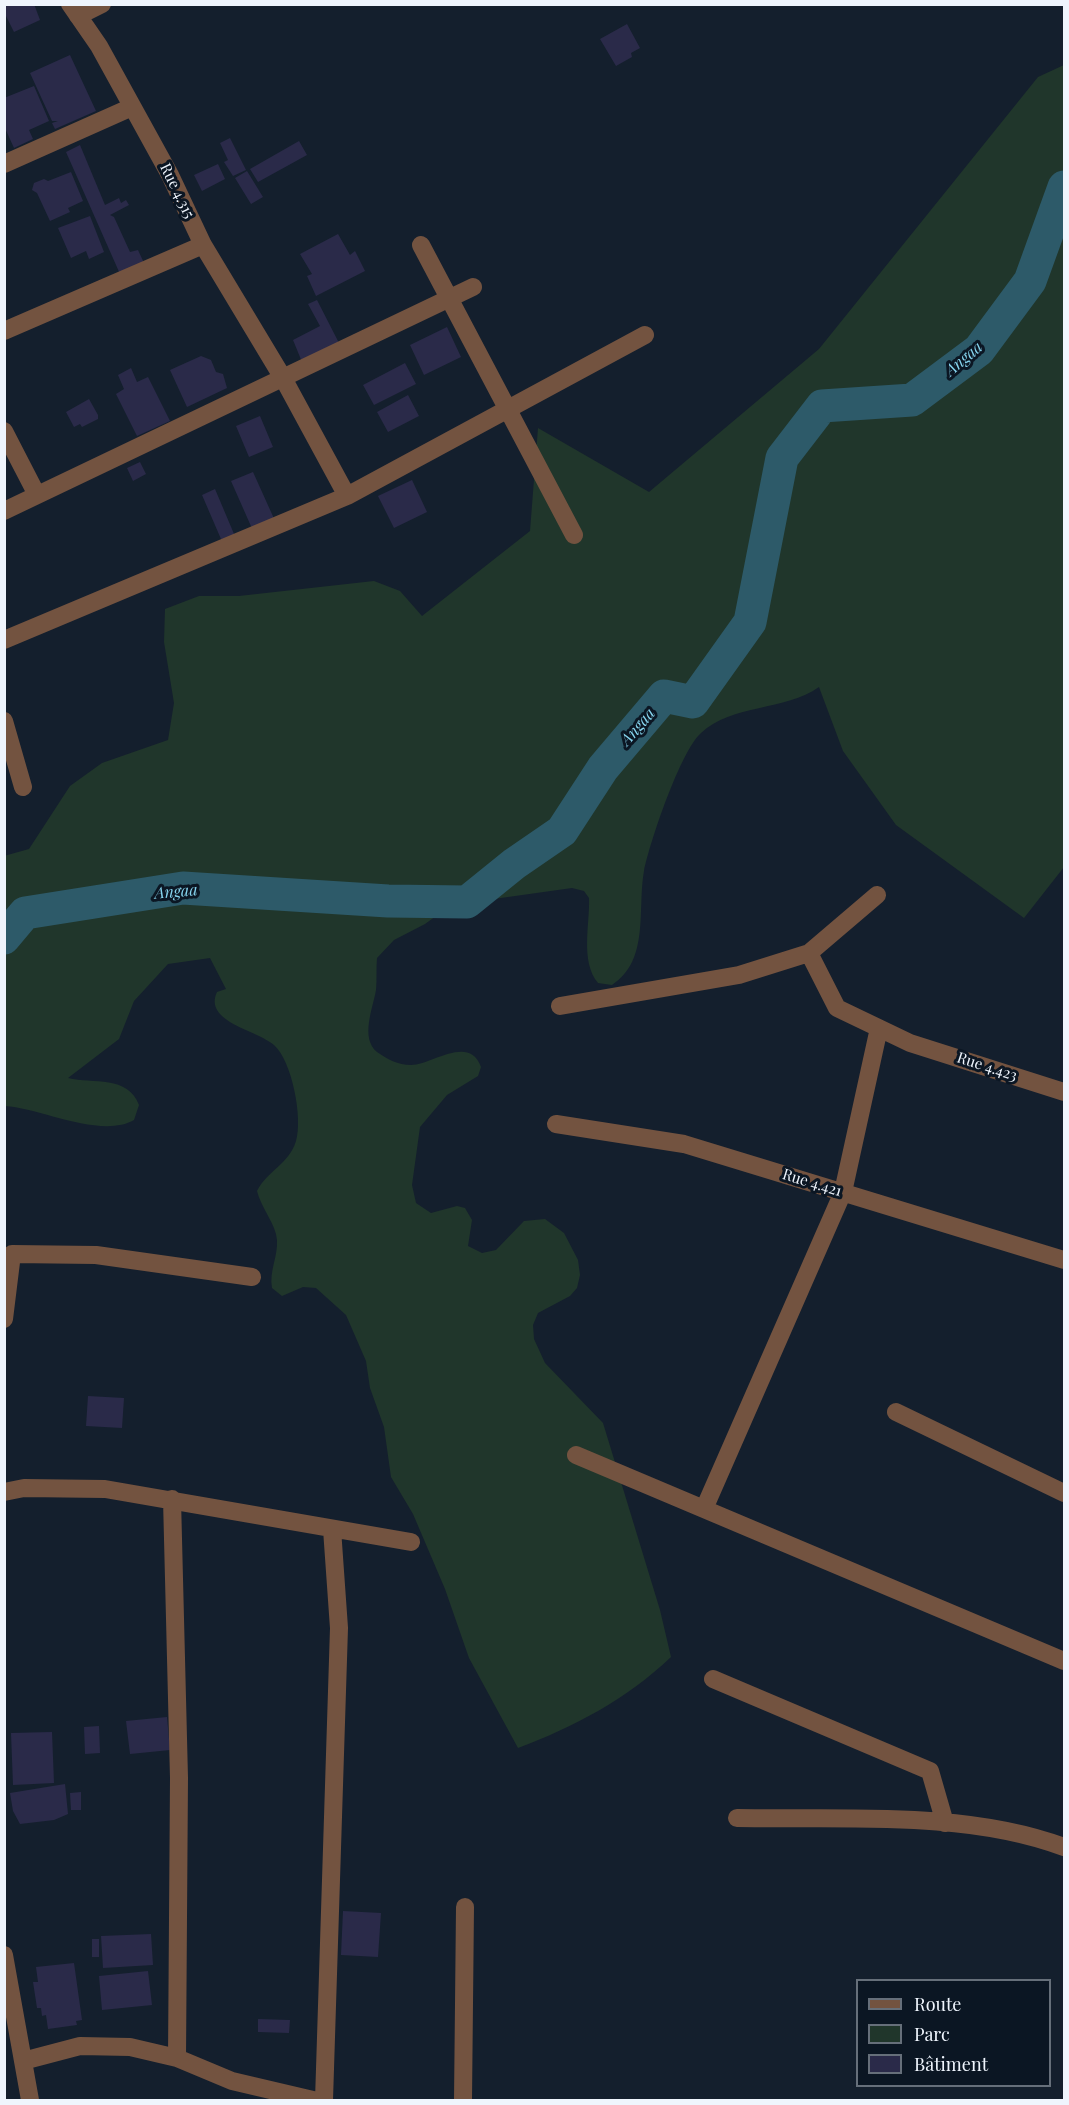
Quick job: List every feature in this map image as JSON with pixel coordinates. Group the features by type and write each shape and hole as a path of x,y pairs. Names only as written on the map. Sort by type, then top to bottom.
{"street":[{"path":"74,10 102,4"},
{"name":"Rue 4.315","path":"74,10 99,46 170,175 203,245 283,378 347,496"},
{"path":"4,164 132,107"},
{"path":"4,331 203,245"},
{"path":"421,245 574,535"},
{"path":"4,511 473,287"},
{"path":"4,640 347,496 645,335"},
{"path":"4,431 36,495"},
{"path":"4,721 22,787"},
{"path":"560,1006 739,975 809,953 877,895"},
{"name":"Rue 4.423","path":"809,953 837,1008 910,1043 1065,1092"},
{"path":"704,1509 843,1192 879,1028"},
{"name":"Rue 4.421","path":"556,1124 684,1144 1065,1260"},
{"path":"4,1319 12,1254 96,1255 252,1277"},
{"path":"896,1412 1065,1493"},
{"path":"576,1455 1065,1661"},
{"path":"4,1492 24,1488 105,1489 411,1542"},
{"path":"172,1499 179,1778 177,2058"},
{"path":"324,2100 339,1628 332,1529"},
{"path":"713,1679 930,1771 945,1823"},
{"path":"737,1818 945,1823 1000,1828 1035,1836 1065,1847"},
{"path":"464,2100 465,1907"},
{"path":"4,1955 30,2100"},
{"path":"23,2061 80,2046 130,2047 177,2058 232,2081 313,2100"}],"green space":[{"path":"1064,65 1064,867 1024,918 896,825 843,751 819,687 791,700 728,717 701,733 693,743 675,777 647,858 642,886 637,948 624,975 612,985 598,983 592,974 587,942 589,898 584,891 572,888 451,905 425,924 394,940 377,958 376,990 368,1031 372,1046 377,1052 393,1061 411,1065 449,1054 468,1053 475,1057 481,1067 478,1076 447,1095 420,1127 412,1185 416,1203 431,1213 457,1206 465,1208 472,1220 468,1246 482,1253 496,1250 524,1221 545,1219 564,1233 578,1260 580,1275 577,1288 570,1296 538,1313 533,1325 534,1339 545,1363 603,1423 660,1610 671,1657 618,1699 559,1731 518,1748 469,1658 445,1589 413,1514 391,1477 384,1427 370,1388 366,1361 346,1315 316,1288 303,1287 282,1296 272,1288 277,1240 257,1191 293,1149 298,1131 297,1105 291,1076 280,1053 274,1045 224,1018 218,1011 215,1002 217,992 226,989 210,958 168,964 134,1001 119,1039 68,1078 109,1082 127,1089 134,1095 139,1105 134,1120 120,1125 105,1126 70,1121 5,1106 4,856 29,849 70,786 102,763 168,740 174,703 164,642 165,609 199,596 239,596 374,581 400,591 422,616 530,531 538,428 649,492 819,349 1038,77"}],"building":[{"path":"4,4 34,4 40,20 14,32 4,12"},
{"path":"627,24 640,48 631,53 632,57 616,66 600,39"},
{"path":"70,55 96,111 55,129 52,123 58,121 52,121 30,73"},
{"path":"34,86 49,121 29,130 33,139 14,148 4,126 4,98"},
{"path":"230,138 246,170 233,176 224,162 228,160 220,143"},
{"path":"299,141 307,155 258,182 250,169"},
{"path":"80,145 105,205 119,198 121,203 126,200 129,205 110,215 114,217 130,252 138,250 144,263 120,274 66,152"},
{"path":"218,164 225,179 202,191 194,175"},
{"path":"247,171 263,197 251,204 235,178"},
{"path":"71,172 83,201 68,208 70,212 50,221 37,193 32,190 34,183 44,179 48,181"},
{"path":"90,216 104,252 89,259 86,251 71,258 58,228"},
{"path":"338,234 350,255 355,251 365,271 316,296 307,276 312,274 300,254"},
{"path":"317,300 339,343 302,362 293,340 320,326 308,304"},
{"path":"447,327 461,357 424,375 410,345"},
{"path":"201,356 211,360 216,372 223,374 227,388 187,407 170,370"},
{"path":"405,363 416,384 374,405 363,385"},
{"path":"131,368 137,382 148,377 170,421 137,436 116,394 124,389 118,375"},
{"path":"408,395 419,416 388,432 377,412"},
{"path":"89,399 98,419 82,427 80,424 74,427 66,412"},
{"path":"260,416 273,447 249,457 236,426"},
{"path":"140,462 146,474 133,481 127,468"},
{"path":"253,472 276,523 254,533 231,481"},
{"path":"412,480 427,512 394,528 378,496"},
{"path":"215,489 237,541 224,546 202,495"},
{"path":"88,1396 124,1398 122,1428 86,1426"},
{"path":"167,1717 170,1750 130,1754 126,1721"},
{"path":"99,1726 100,1753 85,1754 84,1727"},
{"path":"52,1732 54,1783 13,1785 11,1733"},
{"path":"65,1784 68,1814 54,1820 20,1824 13,1811 10,1793"},
{"path":"81,1792 81,1810 71,1810 70,1793"},
{"path":"343,1911 381,1913 378,1957 341,1955"},
{"path":"151,1934 153,1965 103,1968 101,1936"},
{"path":"92,1939 99,1939 99,1957 92,1957"},
{"path":"74,1963 82,2020 76,2021 77,2025 48,2029 46,2015 42,2016 41,2008 37,2008 33,1982 38,1982 36,1967"},
{"path":"148,1971 152,2005 102,2010 99,1976"},
{"path":"258,2019 290,2020 289,2033 258,2032"}],"waterway":[{"name":"Angaa","path":"4,938 25,913 183,888 388,901 467,902 514,864 562,831 603,768 664,696 693,702 750,622 782,458 822,406 912,400 979,350 1030,281 1064,187"}]}
